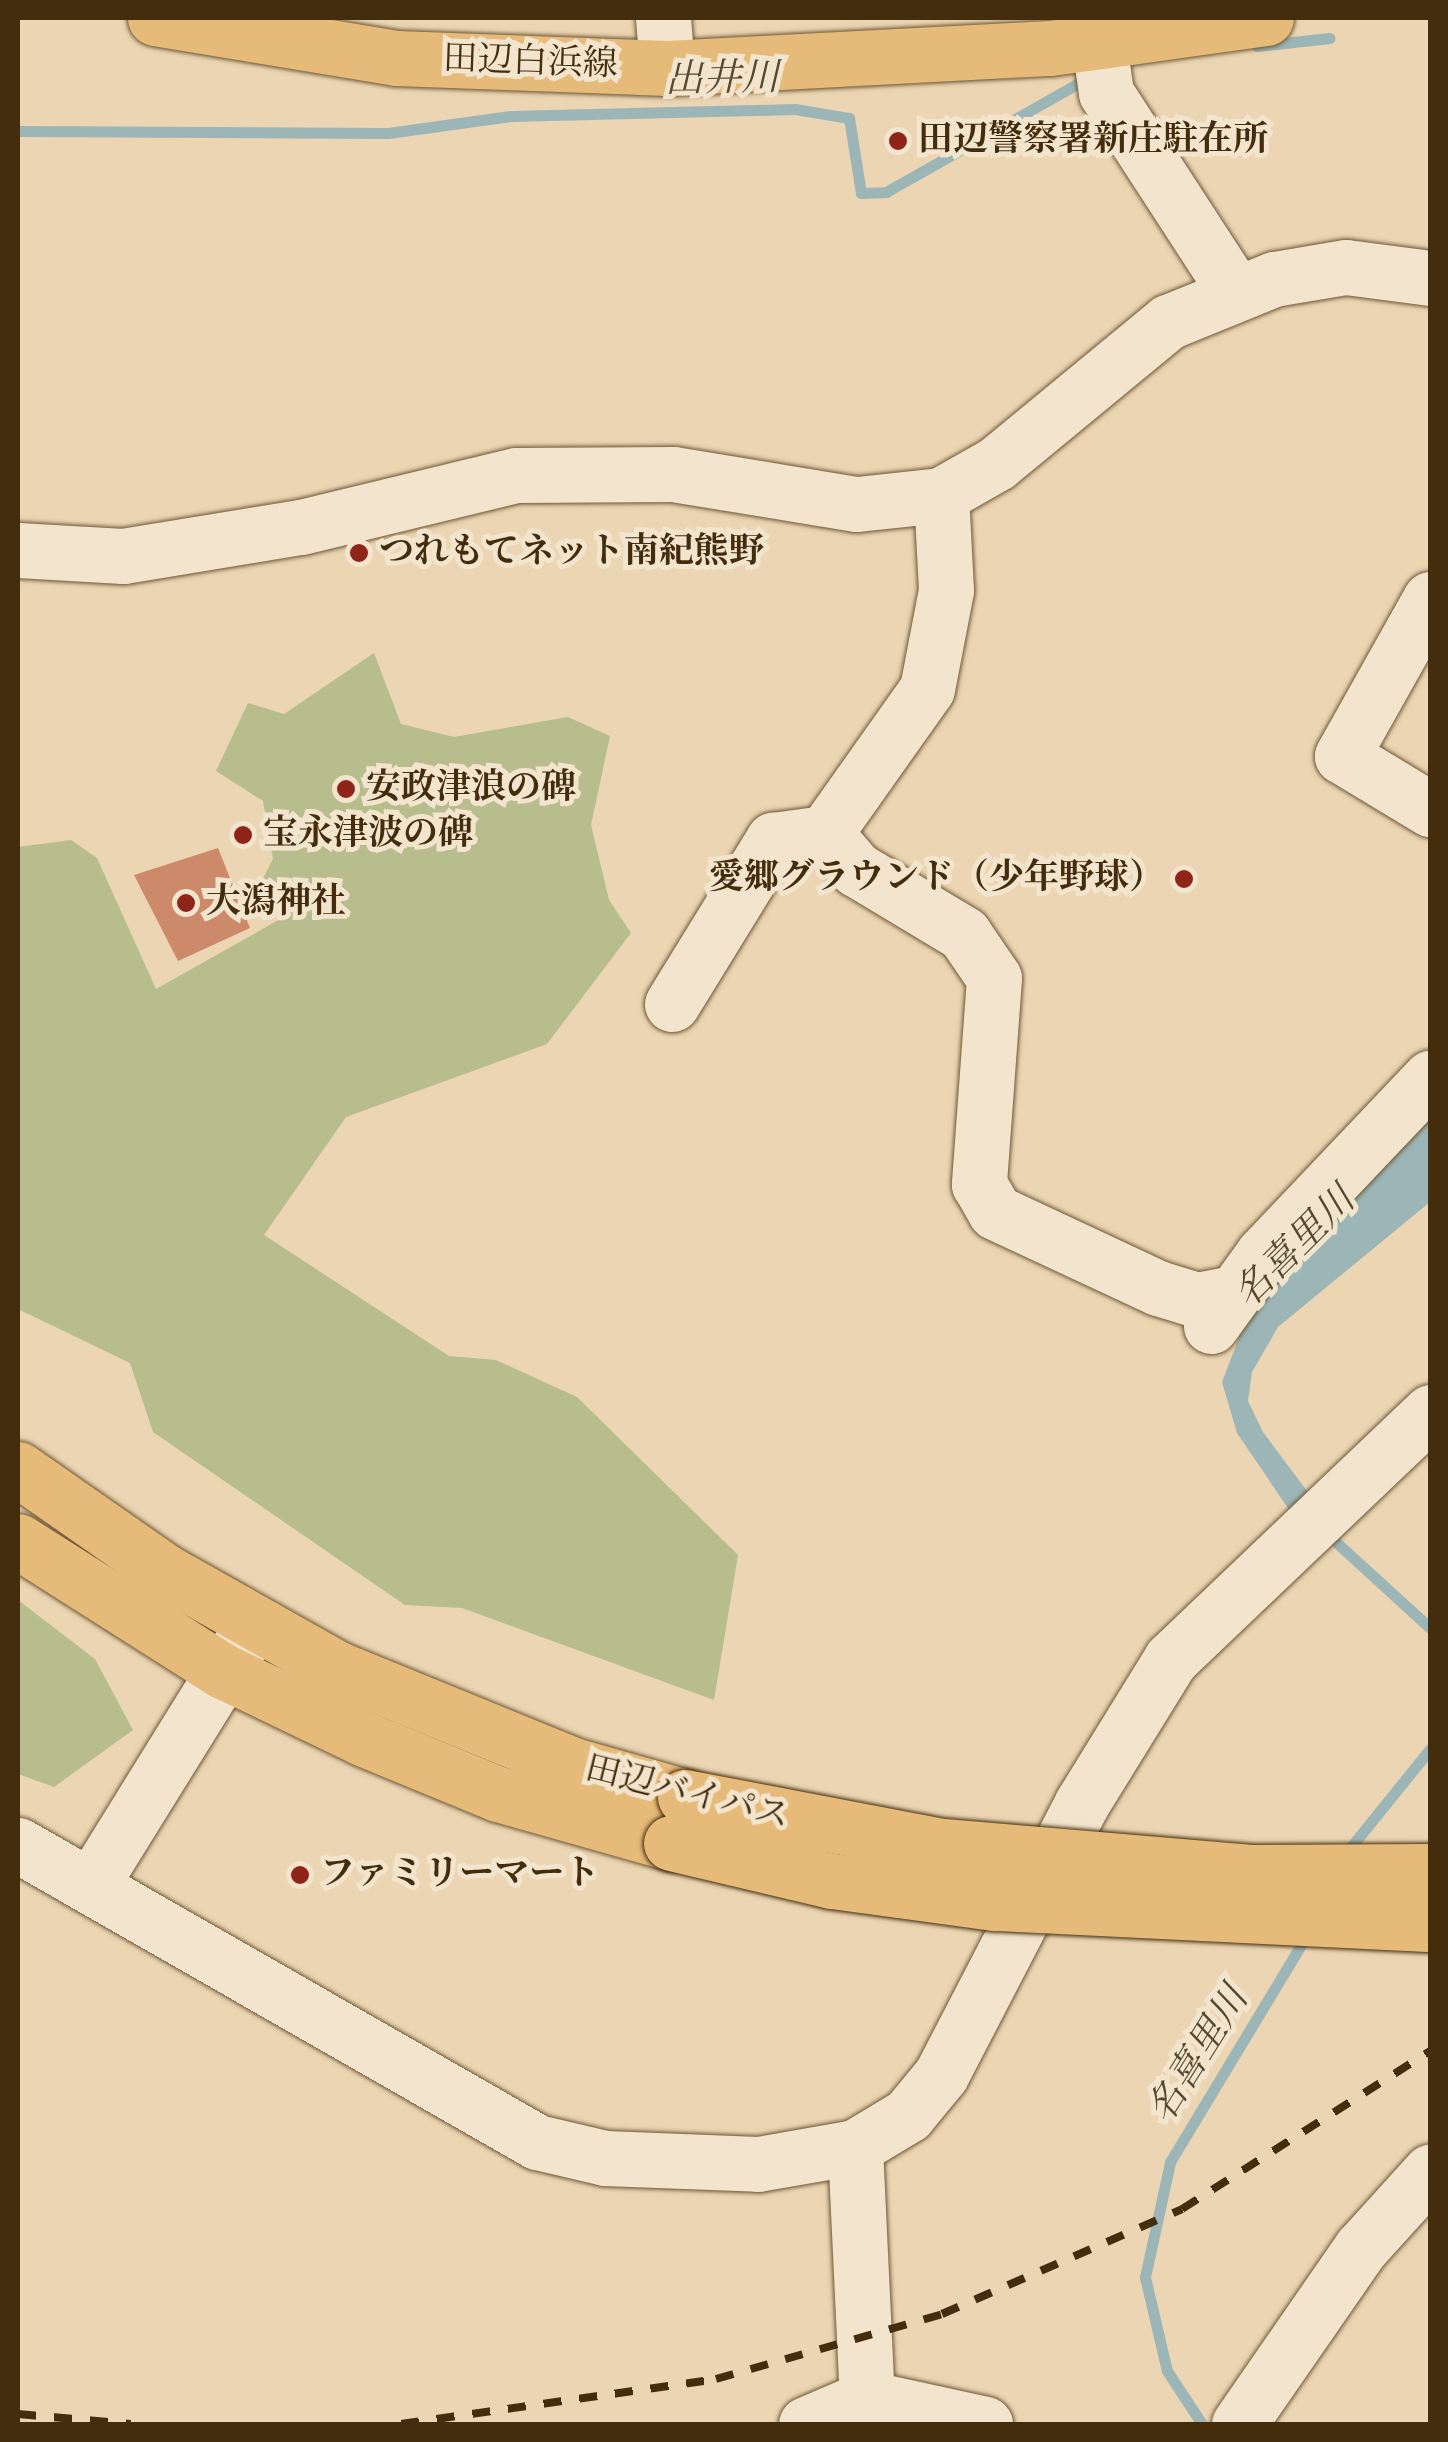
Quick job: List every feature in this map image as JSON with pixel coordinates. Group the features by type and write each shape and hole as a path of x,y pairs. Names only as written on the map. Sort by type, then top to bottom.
{"main road":[{"name":"田辺白浜線","path":"155,18 396,58 665,43 1103,68 1266,18"},
{"name":"田辺バイパス","path":"18,1468 253,1623 678,1820 832,1881 995,1902 1430,1924"},
{"name":"田辺バイパス","path":"18,1541 223,1671 498,1794 678,1820 1254,1872 1430,1871"}],"street":[{"path":"1103,68 1236,293"},
{"path":"18,550 123,556 300,527 516,474 673,474 856,504 941,495 996,462 1168,322 1236,293 1346,268 1430,278"},
{"path":"672,1004 773,840 824,832 926,689 946,590 941,495"},
{"path":"1430,599 1342,756 1430,809"},
{"path":"824,832 856,868 964,934 994,978 979,1184 995,1212 1158,1288 1197,1300 1217,1315 1430,1078"},
{"path":"18,1845 92,1882 537,2142 605,2158 758,2164 854,2147 908,2115 941,2075 1082,1803 1171,1659 1284,1545 1430,1412"},
{"path":"92,1882 253,1623"},
{"path":"854,2147 872,2410"},
{"path":"1244,2417 1361,2248 1430,2172"},
{"path":"806,2424 872,2410 922,2406 985,2424"}],"green space":[{"path":"374,653 401,724 454,737 568,717 610,736 591,825 609,900 631,933 547,1044 346,1117 264,1235 449,1356 496,1360 577,1397 738,1555 714,1700 462,1608 405,1605 153,1432 130,1363 18,1309 18,847 71,840 97,858 156,989 282,918 258,888 273,859 263,801 216,771 248,703 284,714"},
{"path":"18,1600 95,1659 133,1730 54,1787 18,1774"}],"water":[{"path":"1430,1109 1430,1202 1278,1327 1252,1372 1248,1401 1263,1432 1313,1499 1294,1517 1237,1433 1222,1382 1245,1322 1264,1300 1263,1279"}],"building":[{"path":"218,848 250,928 178,961 134,875"}],"waterway":[{"name":"出井川","path":"1257,46 1330,38"},
{"name":"出井川","path":"18,131 388,133 511,116 795,109 849,118 861,193 886,192 1091,76"},
{"name":"名喜里川","path":"1326,1533 1430,1628"},
{"name":"名喜里川","path":"1346,1853 1430,1749"},
{"name":"名喜里川","path":"1202,2424 1167,2371 1145,2277 1170,2162 1308,1933"}],"railway":[{"path":"401,2424 716,2379 942,2314 1182,2209 1430,2051"},
{"path":"18,2414 131,2424"}],"place":[{"name":"田辺警察署新庄駐在所","path":"898,141"},
{"name":"つれもてネット南紀熊野","path":"359,553"},
{"name":"安政津浪の碑","path":"346,789"},
{"name":"宝永津波の碑","path":"243,835"},
{"name":"愛郷グラウンド（少年野球）","path":"1184,879"},
{"name":"大潟神社","path":"186,903"},
{"name":"ファミリーマート","path":"300,1875"}]}
